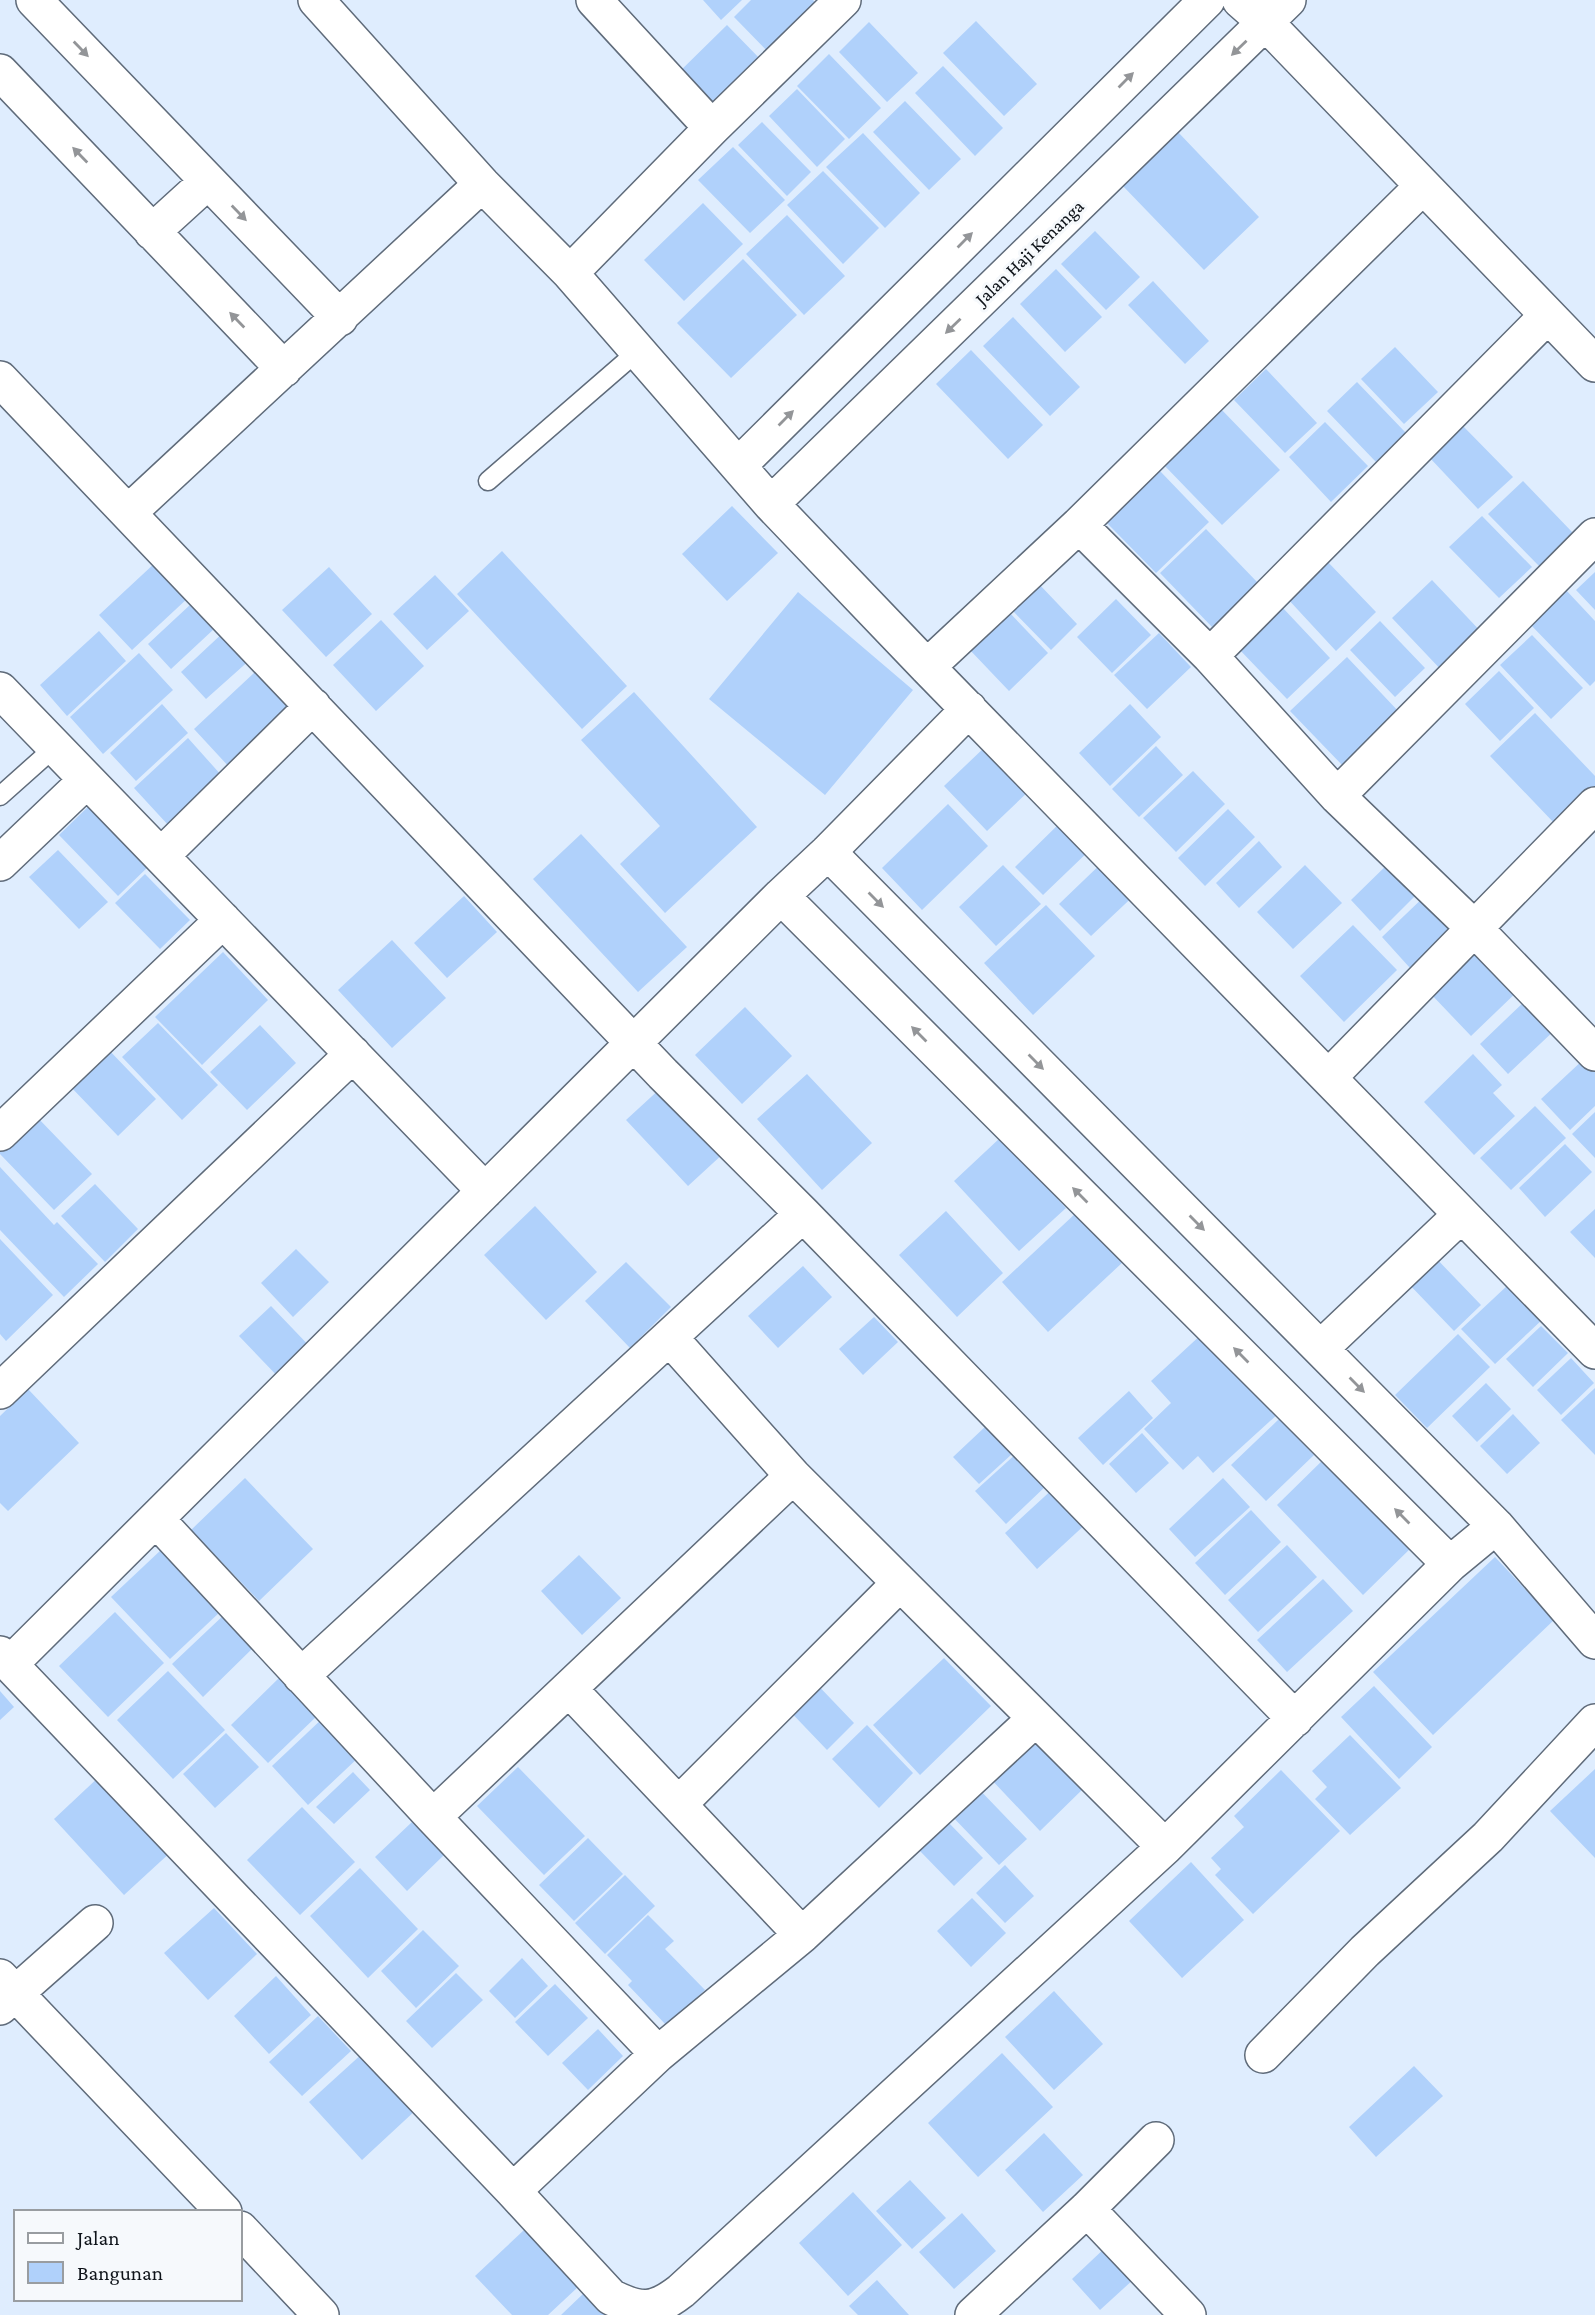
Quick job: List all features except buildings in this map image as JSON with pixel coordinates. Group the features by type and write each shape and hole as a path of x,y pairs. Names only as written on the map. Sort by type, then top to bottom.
{"street":[{"path":"34,0 340,318"},
{"path":"316,0 482,184 570,273 771,503 1595,1351"},
{"path":"594,0 712,128"},
{"path":"738,466 1207,0"},
{"path":"570,273 835,3"},
{"path":"1264,7 1422,187 1595,364"},
{"name":"Jalan Haji Kenanga","path":"771,503 1264,7"},
{"path":"0,72 284,369"},
{"path":"152,232 208,181"},
{"path":"128,513 482,184"},
{"path":"928,667 1079,525 1422,187"},
{"path":"1210,656 1547,316"},
{"path":"0,380 663,1074 1295,1719"},
{"path":"1079,525 1210,656 1337,796 1474,928 1595,1053"},
{"path":"1337,796 1595,536"},
{"path":"0,690 485,1191"},
{"path":"161,856 313,706"},
{"path":"969,709 156,1519 5,1659 513,2190 611,2297 631,2307 645,2308 660,2305 681,2291 1165,1847 1450,1564 1496,1526"},
{"path":"0,863 88,780"},
{"path":"1329,1077 1595,805"},
{"path":"828,852 1496,1526 1595,1641"},
{"path":"781,896 1450,1564"},
{"path":"0,1133 223,920"},
{"path":"4,1380 353,1054"},
{"path":"301,1676 803,1214"},
{"path":"1321,1349 1461,1215"},
{"path":"670,1338 793,1476 1165,1847"},
{"path":"433,1817 793,1476"},
{"path":"156,1519 658,2054"},
{"path":"679,1804 900,1583"},
{"path":"569,1689 802,1935"},
{"path":"513,2190 658,2054 802,1935 1035,1719"},
{"path":"1263,2055 1365,1951 1488,1837 1595,1722"},
{"path":"95,1923 5,1992 222,2210"},
{"path":"973,2315 1087,2209 1156,2140"},
{"path":"1087,2209 1188,2315"},
{"path":"242,2231 321,2315"}],"lane":[{"path":"488,481 638,351"},
{"path":"0,796 55,747"}]}
